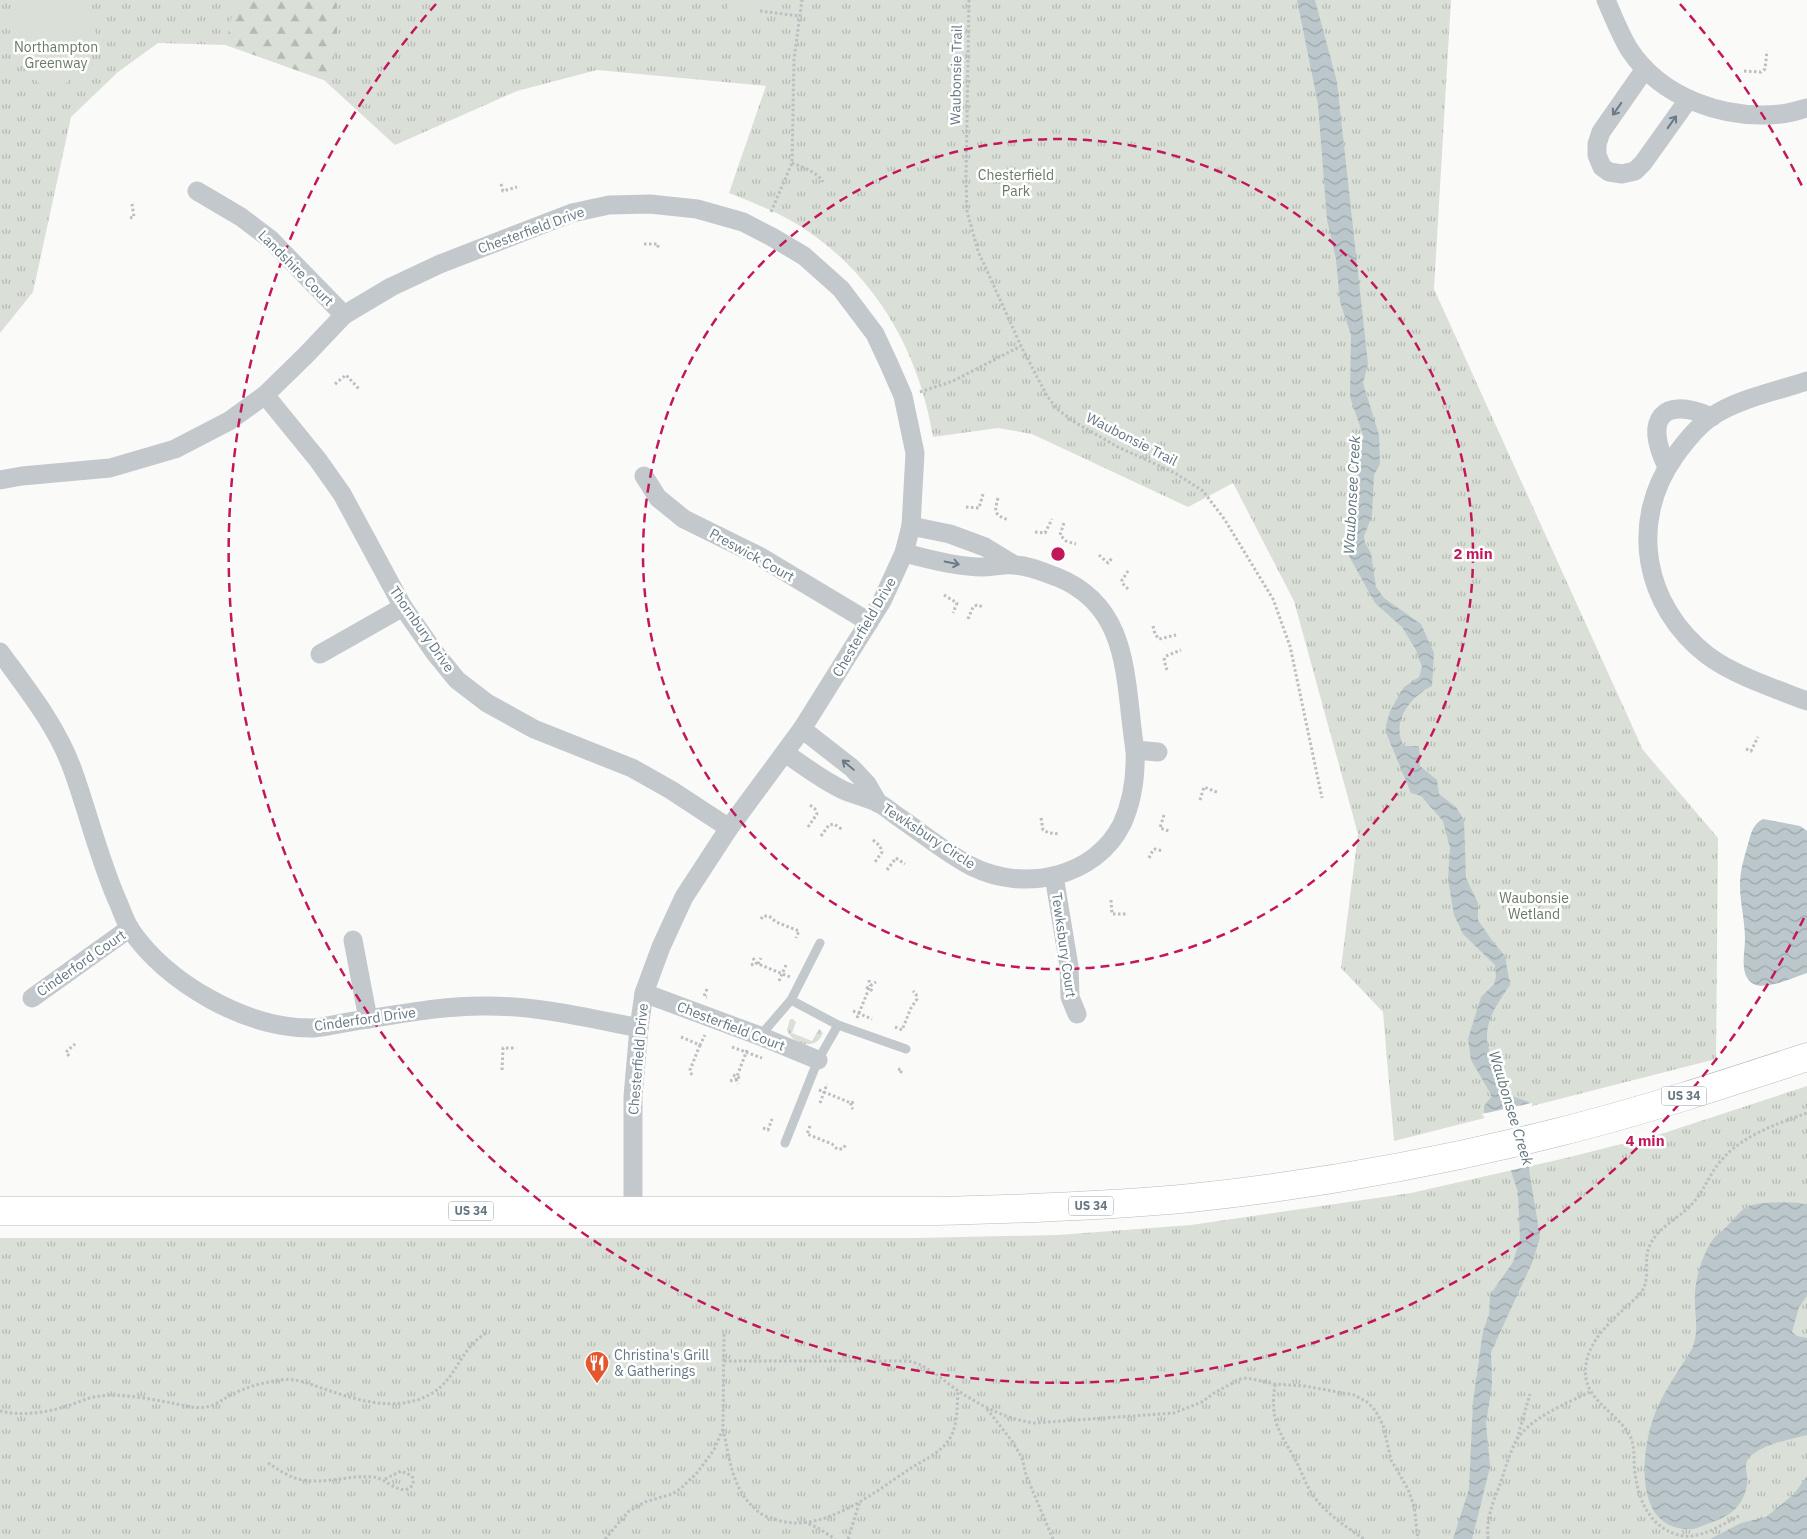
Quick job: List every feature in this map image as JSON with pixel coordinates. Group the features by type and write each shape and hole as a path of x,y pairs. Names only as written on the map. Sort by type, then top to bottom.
{"main road":[{"name":"US 34","path":"0,1211 927,1211 1092,1206 1245,1192 1464,1154 1560,1132 1638,1110 1807,1057"}],"street":[{"path":"1606,0 1629,48 1645,69 1665,87 1688,100 1724,111 1752,115 1782,114 1807,108"},
{"path":"1645,69 1601,132 1597,144 1597,155 1602,167 1609,172 1622,174 1635,171 1643,163 1688,100"},
{"name":"Landshire Court","path":"197,191 241,217 270,239 344,315"},
{"name":"Chesterfield Drive","path":"0,480 22,476 110,468 175,449 229,421 265,395 344,315 391,287 440,264 572,213 609,206 650,204 697,210 743,222 788,246 819,268 841,289 874,334 903,396 915,453 912,526 904,553 882,601 802,729 729,828 684,897 661,947 644,993 639,1028 633,1096 632,1211"},
{"path":"1807,381 1730,407 1712,417 1698,428 1681,446 1667,467 1657,488 1649,516 1647,542 1650,569 1659,596 1672,620 1690,640 1708,656 1733,671 1807,701"},
{"name":"Thornbury Drive","path":"265,395 318,460 342,494 403,607 435,653 457,680 487,703 534,729 632,768 671,790 729,828"},
{"path":"1667,467 1660,453 1656,436 1656,426 1666,411 1685,408 1696,410 1712,417"},
{"name":"Preswick Court","path":"644,476 658,498 684,519 759,556 869,622"},
{"name":"Tewksbury Circle","path":"785,753 824,780 878,803 965,862 998,876 1019,880 1054,876 1076,867 1097,854 1118,831 1134,789 1134,750 1122,654 1112,626 1097,603 1075,585 1041,571 1014,564 985,547 950,534 912,526"},
{"name":"Tewksbury Circle","path":"904,553 958,565 982,567 1014,564"},
{"path":"320,654 403,607"},
{"name":"Cinderford Drive","path":"0,652 45,713 71,766 110,885 130,928 157,961 175,976 212,1001 249,1016 281,1024 313,1028 424,1010 482,1006 522,1007 639,1028"},
{"name":"Tewksbury Circle","path":"802,729 852,768 866,784 878,803"},
{"path":"1134,750 1158,752"},
{"name":"Tewksbury Court","path":"1054,876 1069,966 1070,997 1077,1014"},
{"name":"Cinderford Court","path":"32,998 130,928"},
{"path":"353,940 368,1019"},
{"name":"Chesterfield Court","path":"644,993 755,1040 818,1060"}],"lane":[{"path":"755,1040 791,1000 820,943"},
{"path":"791,1000 838,1025 906,1050"},
{"path":"785,1143 818,1060 838,1025"}],"path":[{"path":"771,212 792,163 794,59 802,0"},
{"name":"Waubonsie Trail","path":"969,0 967,211 978,251 1021,346 1047,396 1057,409 1076,423 1109,442 1175,473 1203,491 1225,520 1273,598 1290,646 1322,798"},
{"path":"760,12 799,16"},
{"path":"1744,71 1761,72 1765,69 1767,51"},
{"path":"792,163 810,171 823,182"},
{"path":"501,184 502,191 517,187"},
{"path":"130,218 134,217 132,204"},
{"path":"644,244 658,244 658,250"},
{"path":"915,394 953,381 1021,346"},
{"path":"335,384 346,375 360,390"},
{"path":"966,507 979,508 983,494"},
{"path":"998,498 995,508 996,513 1009,520"},
{"path":"1035,532 1045,533 1052,519"},
{"path":"1064,524 1060,535 1061,538 1076,544"},
{"path":"1099,555 1108,563 1113,557"},
{"path":"1128,571 1122,580 1122,583 1128,589"},
{"path":"944,595 957,603 953,613"},
{"path":"968,619 973,607 977,605 984,608"},
{"path":"1153,626 1155,634 1159,639 1176,634"},
{"path":"1167,670 1164,660 1166,656 1181,650"},
{"path":"1746,749 1751,752 1758,737"},
{"path":"1200,800 1204,787 1219,793"},
{"path":"808,827 817,814 810,805"},
{"path":"1164,816 1160,828 1169,831"},
{"path":"1042,818 1043,830 1049,833 1060,834"},
{"path":"821,836 830,825 834,824 843,830"},
{"path":"873,840 880,846 882,852 875,862"},
{"path":"1149,858 1151,852 1156,849 1163,851"},
{"path":"887,870 896,858 905,864"},
{"path":"1111,900 1112,914 1128,914"},
{"path":"760,919 763,916 769,916 774,921 799,931 796,938"},
{"path":"754,958 757,963"},
{"path":"757,963 761,958"},
{"path":"751,964 757,963 773,968 791,977"},
{"path":"779,981 786,965"},
{"path":"869,980 870,988"},
{"path":"855,1024 870,988 876,982"},
{"path":"707,989 704,996 708,997"},
{"path":"895,1027 902,1030 911,1008 917,1000 916,994 913,991"},
{"path":"852,1011 872,1019"},
{"path":"692,1075 690,1070 704,1035"},
{"path":"681,1037 700,1045"},
{"path":"738,1084 738,1078 747,1052 755,1040"},
{"path":"70,1056 66,1052 75,1044"},
{"path":"732,1047 762,1058"},
{"path":"502,1070 503,1048 516,1048"},
{"path":"898,1069 902,1070 900,1074"},
{"path":"732,1075 738,1078"},
{"path":"730,1081 738,1078"},
{"path":"820,1102 827,1084"},
{"path":"816,1089 850,1101 856,1101"},
{"path":"850,1101 853,1108"},
{"path":"1739,1516 1711,1530 1683,1538 1654,1522 1642,1501 1638,1487 1635,1472 1634,1446 1630,1436 1623,1426 1598,1403 1590,1392 1585,1372 1589,1354 1604,1330 1646,1286 1648,1277 1647,1252 1658,1232 1698,1198 1716,1168 1733,1149 1761,1131 1807,1113"},
{"path":"763,1128 768,1130 772,1119"},
{"path":"810,1126 807,1134 832,1144 837,1149 842,1149 846,1145"},
{"path":"724,1332 723,1429 735,1481 761,1514 781,1522 803,1522 835,1515 916,1464 931,1457 942,1448 954,1429 958,1390"},
{"path":"0,1412 20,1414 40,1412 61,1408 100,1396 138,1397 194,1407 206,1407 216,1404 238,1391 280,1380 306,1382 365,1401 400,1404 420,1399 436,1391 453,1374 471,1344 486,1333"},
{"path":"724,1362 908,1361 918,1363 929,1369 985,1407 1018,1421 1034,1423 1174,1413 1202,1402 1222,1388 1240,1379 1247,1378 1275,1384 1305,1386 1354,1395 1367,1402 1375,1410 1383,1425 1391,1460 1408,1489 1414,1506 1418,1539"},
{"path":"1275,1384 1272,1407 1279,1432 1311,1492 1330,1514 1364,1539"},
{"path":"1516,1442 1523,1433 1557,1407 1590,1392"},
{"path":"1488,1539 1488,1520 1492,1505 1516,1442 1530,1394"},
{"path":"985,1407 1012,1441 1022,1458 1029,1482 1053,1539"},
{"path":"605,1539 629,1511 645,1502 672,1494 689,1482 714,1450 723,1429"},
{"path":"268,1463 282,1472 302,1480 327,1481 364,1477 383,1480 400,1489 407,1490 414,1482 412,1476 401,1471 383,1480"},
{"path":"848,1539 860,1501"},
{"path":"803,1522 818,1528 835,1539"}],"green space":[{"path":"0,0 1451,0 1434,289 1643,750 1718,838 1716,1059 1394,1141 1383,1012 1341,968 1358,834 1294,601 1233,483 1188,507 1032,434 998,428 933,437 926,405 904,343 888,315 869,288 848,264 823,242 795,223 729,193 766,86 597,70 517,91 395,145 324,80 226,45 158,43 118,72 71,117 33,292 0,333"},
{"name":"Northampton Greenway","path":"35,0 70,0 76,3 87,13 96,34 97,48 59,91 47,91 7,52 11,28 17,16"},
{"path":"235,0 336,0 337,50 324,80 226,45"},
{"path":"728,0 761,0 760,13 727,9"},
{"path":"790,1019 796,1022 792,1033 812,1041 819,1029 823,1033 820,1039 815,1043 804,1044 794,1039 787,1030"},
{"path":"1807,1086 1807,1539 0,1539 0,1238 917,1238 1058,1235 1191,1225 1411,1193 1566,1158 1661,1134"}],"water":[{"name":"Waubonsee Creek","path":"1297,0 1315,0 1337,82 1368,364 1363,383 1379,435 1380,464 1374,475 1372,516 1364,536 1365,543 1371,553 1376,587 1384,598 1421,624 1434,653 1432,686 1424,690 1410,703 1401,719 1400,737 1404,746 1419,746 1420,766 1437,780 1439,794 1456,807 1464,820 1466,878 1478,903 1478,920 1505,956 1510,985 1489,1022 1487,1042 1495,1066 1509,1095 1529,1102 1531,1117 1525,1145 1540,1237 1532,1263 1491,1352 1492,1385 1486,1423 1490,1467 1472,1539 1453,1539 1469,1489 1473,1402 1483,1331 1489,1315 1490,1295 1513,1262 1520,1239 1518,1192 1498,1133 1484,1112 1484,1106 1492,1096 1471,1060 1468,1039 1481,997 1494,984 1496,977 1495,965 1463,934 1454,915 1448,879 1450,848 1443,821 1421,796 1411,793 1387,735 1386,725 1390,711 1404,687 1419,677 1422,667 1416,650 1402,627 1375,603 1349,556 1354,488 1350,468 1354,450 1364,438 1350,397 1351,335 1340,302 1336,259 1327,220 1318,104"},
{"path":"1763,819 1800,826 1807,831 1807,973 1764,986 1752,983 1745,974 1745,932 1740,885 1742,864 1751,833 1757,823"},
{"path":"1784,1202 1807,1205 1807,1296 1799,1307 1792,1332 1797,1336 1807,1338 1807,1435 1767,1446 1748,1459 1745,1493 1738,1506 1728,1515 1694,1529 1671,1526 1659,1517 1651,1504 1646,1489 1646,1453 1655,1412 1692,1349 1696,1335 1695,1288 1698,1273 1711,1242 1743,1209 1757,1204"},
{"path":"1807,1476 1807,1539 1710,1539 1741,1523 1766,1517 1794,1494"}],"pier":[{"path":"1532,1103 1533,1118 1527,1145 1531,1166 1508,1171 1496,1134 1482,1114"}],"place":[{"name":"Christina's Grill & Gatherings","path":"597,1384"}],"park label":[{"name":"Chesterfield Park","path":"1016,184"},
{"name":"Waubonsie Wetland","path":"1534,906"}]}
